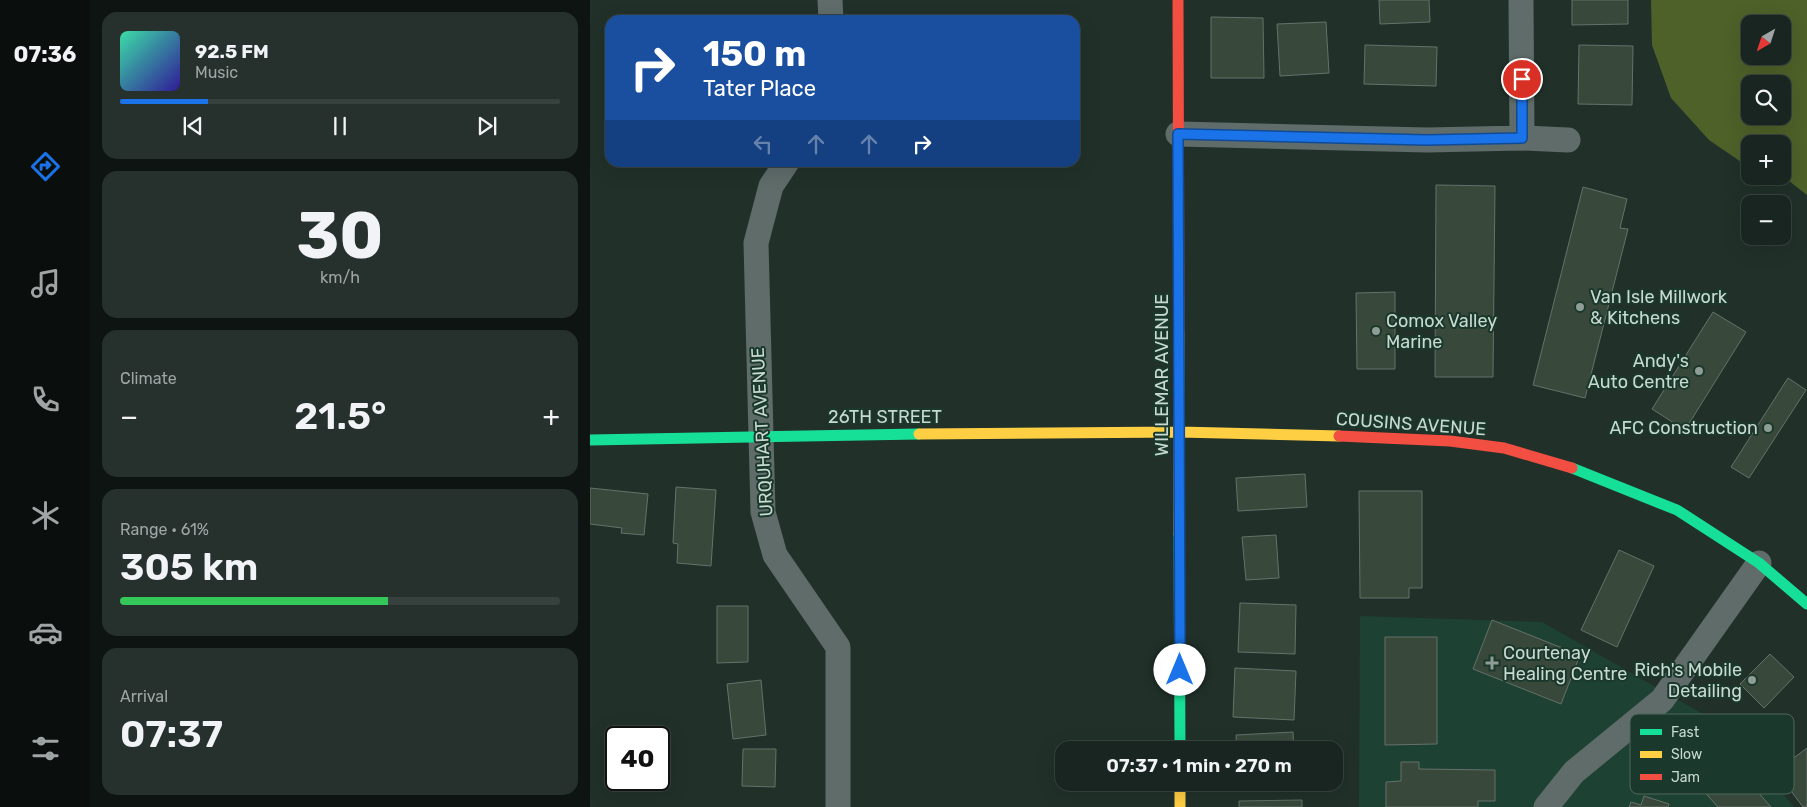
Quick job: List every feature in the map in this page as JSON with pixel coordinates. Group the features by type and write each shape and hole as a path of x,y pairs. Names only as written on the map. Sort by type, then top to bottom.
{"street":[{"path":"830,0 831,15"},
{"name":"WILLEMAR AVENUE","path":"1178,0 1180,741"},
{"path":"1521,0 1522,138"},
{"path":"1178,134 1427,140 1522,138 1568,140"},
{"name":"URQUHART AVENUE","path":"784,167 771,186 756,243 763,512 774,555 838,647 838,807"},
{"name":"26TH STREET","path":"590,440 760,436 1180,432"},
{"name":"COUSINS AVENUE","path":"1180,432 1397,438 1450,441 1504,448 1581,471 1677,510 1759,563 1807,604"},
{"path":"1645,714 1662,700 1759,563"},
{"path":"1546,807 1574,772 1630,726"},
{"path":"1180,791 1180,807"}],"shaded area":[{"path":"1360,616 1542,622 1703,714 1630,714 1630,794 1783,794 1794,807 1359,807"}],"green space":[{"path":"1651,0 1807,0 1807,195 1791,182 1791,135 1741,135 1741,162 1709,140 1671,98 1652,45"}],"building":[{"path":"1379,0 1429,0 1430,22 1380,24"},
{"path":"1572,0 1628,0 1628,24 1572,25"},
{"path":"1211,17 1263,18 1264,78 1211,78"},
{"path":"1326,22 1329,73 1280,76 1277,24"},
{"path":"1365,45 1437,47 1436,86 1364,84"},
{"path":"1579,45 1633,46 1632,105 1578,104"},
{"path":"1436,185 1495,186 1493,377 1435,377"},
{"name":"Van Isle Millwork & Kitchens","path":"1583,187 1627,199 1620,228 1628,229 1585,398 1533,385"},
{"name":"Comox Valley Marine","path":"1395,292 1395,369 1357,369 1356,293"},
{"name":"Andy's Auto Centre","path":"1713,312 1746,332 1685,430 1652,409"},
{"name":"AFC Construction","path":"1788,378 1806,390 1749,478 1731,467"},
{"path":"1305,474 1307,507 1238,511 1236,478"},
{"path":"676,487 716,490 711,566 677,563 678,544 673,543"},
{"path":"590,488 648,494 644,535 621,533 622,528 590,524"},
{"path":"1359,491 1422,491 1422,588 1409,588 1409,598 1360,598"},
{"path":"1276,535 1279,578 1246,580 1242,537"},
{"path":"1619,550 1654,566 1617,647 1581,630"},
{"path":"1240,603 1296,605 1295,654 1238,652"},
{"path":"717,606 748,606 748,662 717,663"},
{"path":"1492,620 1580,655 1561,704 1473,669"},
{"path":"1385,637 1437,637 1437,744 1385,745"},
{"path":"1770,654 1794,677 1764,708 1740,684"},
{"path":"1235,668 1296,671 1294,720 1233,717"},
{"path":"761,680 766,735 733,739 727,684"},
{"path":"1293,732 1294,741 1236,741 1236,735"},
{"path":"1807,748 1807,806 1803,807 1793,794 1794,758"},
{"path":"743,749 776,749 775,787 742,786"},
{"path":"1401,762 1419,762 1419,769 1495,770 1495,801 1478,801 1478,807 1386,807 1386,782 1401,781"},
{"path":"1706,794 1760,794 1771,807 1718,807"},
{"path":"1644,796 1669,804 1668,807 1629,807 1631,802 1641,805"},
{"path":"1302,800 1302,807 1239,807 1239,801"}],"traffic: fast":[{"path":"590,440 919,434"},
{"path":"1572,468 1677,510 1759,563 1807,604"},
{"path":"1179,534 1180,741"}],"traffic: slow":[{"path":"1179,333 1179,534"},
{"path":"919,434 1180,432 1339,436"},
{"path":"1180,791 1180,807"}],"traffic: jam":[{"path":"1178,0 1179,333"},
{"path":"1339,436 1450,441 1504,448 1572,468"}],"place":[{"name":"Van Isle Millwork & Kitchens","path":"1580,307"},
{"name":"Comox Valley Marine","path":"1376,331"},
{"name":"Andy's Auto Centre","path":"1699,371"},
{"name":"AFC Construction","path":"1768,428"},
{"name":"Courtenay Healing Centre","path":"1492,663"},
{"name":"Rich's Mobile Detailing","path":"1752,680"}],"route":[{"path":"1180,670 1178,134 1427,140 1522,138 1522,79"}]}
